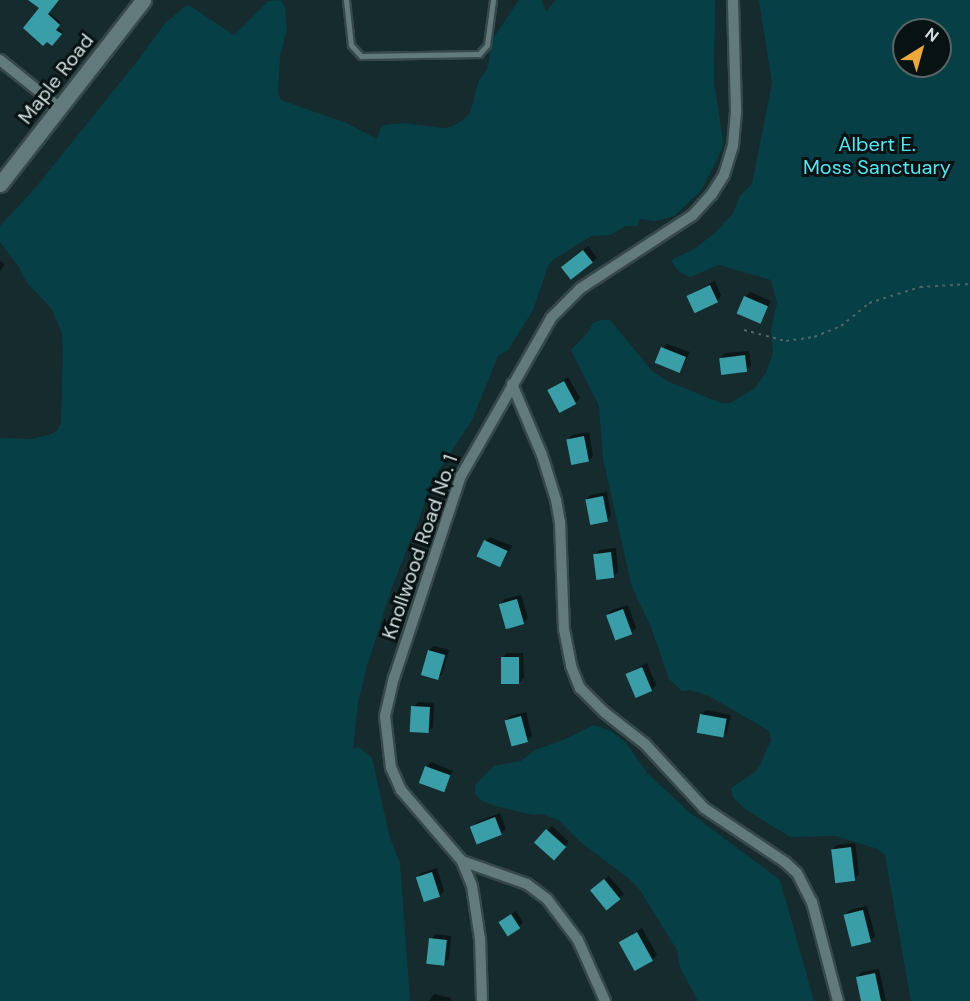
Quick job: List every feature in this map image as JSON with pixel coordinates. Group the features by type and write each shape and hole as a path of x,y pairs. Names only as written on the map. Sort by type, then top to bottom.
{"street":[{"name":"Maple Road","path":"0,184 143,0"},
{"name":"Knollwood Road No. 1","path":"482,1001 478,917 472,886 462,861 401,790 388,757 385,717 412,622 461,476 545,328 566,301 618,262 693,215 719,185 731,158 736,118 733,0"},
{"path":"0,60 60,108"},
{"path":"512,384 542,455 556,500 560,522 564,629 575,678 592,701 631,731 704,808 724,824 785,862 797,873 812,902 838,1001"},
{"name":"Knollwood Road No. 1","path":"462,861 526,884 547,899 578,940 605,1001"}],"lane":[{"path":"346,0 351,45 361,56 479,54 487,45 493,0"}],"path":[{"path":"744,330 786,341 814,337 841,326 869,303 920,287 970,284"}],"green space":[{"path":"281,0 285,7 287,29 280,56 278,92 281,100 346,123 377,139 384,125 403,123 442,128 451,127 466,118 471,110 478,83 488,67 492,40 519,0 542,0 546,11 556,0 715,0 714,82 723,140 722,149 701,191 674,216 656,221 639,219 638,226 626,226 610,235 592,236 554,259 548,266 533,310 508,350 498,356 472,420 437,473 392,587 358,703 353,749 359,747 372,758 390,838 400,863 410,1001 0,1001 0,438 31,439 49,435 58,430 61,422 63,350 62,333 51,308 27,283 19,267 0,242 0,226 36,187 139,59 165,23 186,6 190,6 234,35 268,1"},
{"name":"Albert E. Moss Sanctuary","path":"759,0 970,0 970,1001 911,1001 885,855 878,849 836,836 790,837 745,809 733,797 731,788 755,772 760,765 771,740 769,731 709,696 691,690 682,691 669,679 651,627 632,587 603,459 599,406 571,350 589,331 593,323 610,320 652,371 667,381 721,403 730,403 754,389 766,373 773,352 771,329 777,303 771,280 719,265 690,277 678,271 671,260 694,249 715,233 733,213 740,196 752,184 772,83"},
{"path":"594,725 611,731 626,743 648,774 689,812 780,880 814,1001 698,1001 680,967 677,950 640,890 627,877 584,845 558,820 542,814 533,815 499,807 482,801 475,794 475,785 494,766 521,761 535,750 561,741"}],"building":[{"path":"28,0 59,0 48,14 60,25 56,30 62,34 52,46 47,42 43,46 23,28 39,8"},
{"path":"583,250 593,263 571,280 561,267"},
{"path":"710,285 718,302 694,313 686,296"},
{"path":"744,296 768,306 761,324 737,313"},
{"path":"661,347 686,357 680,373 655,363"},
{"path":"745,355 747,372 721,375 719,358"},
{"path":"564,381 576,404 559,413 547,390"},
{"path":"584,436 589,462 571,465 566,439"},
{"path":"603,496 608,522 590,525 585,499"},
{"path":"484,540 508,551 500,567 476,556"},
{"path":"611,552 614,578 596,580 593,554"},
{"path":"517,599 524,624 506,629 499,604"},
{"path":"623,609 632,634 615,641 606,615"},
{"path":"428,650 445,655 438,680 421,675"},
{"path":"501,657 519,657 519,684 501,684"},
{"path":"642,667 652,691 636,698 625,674"},
{"path":"411,706 430,707 429,733 410,732"},
{"path":"700,714 727,719 723,737 697,733"},
{"path":"521,716 528,742 512,746 505,720"},
{"path":"425,766 450,775 444,792 419,783"},
{"path":"495,817 502,835 477,844 470,827"},
{"path":"546,829 566,847 554,860 534,842"},
{"path":"851,847 855,881 835,883 831,849"},
{"path":"432,872 440,897 424,902 416,877"},
{"path":"604,879 620,899 606,911 590,890"},
{"path":"863,910 871,942 852,947 844,915"},
{"path":"511,914 520,928 508,936 498,922"},
{"path":"637,932 653,961 635,971 619,942"},
{"path":"429,938 447,940 444,966 426,964"},
{"path":"875,973 881,1001 861,1001 856,977"}]}
